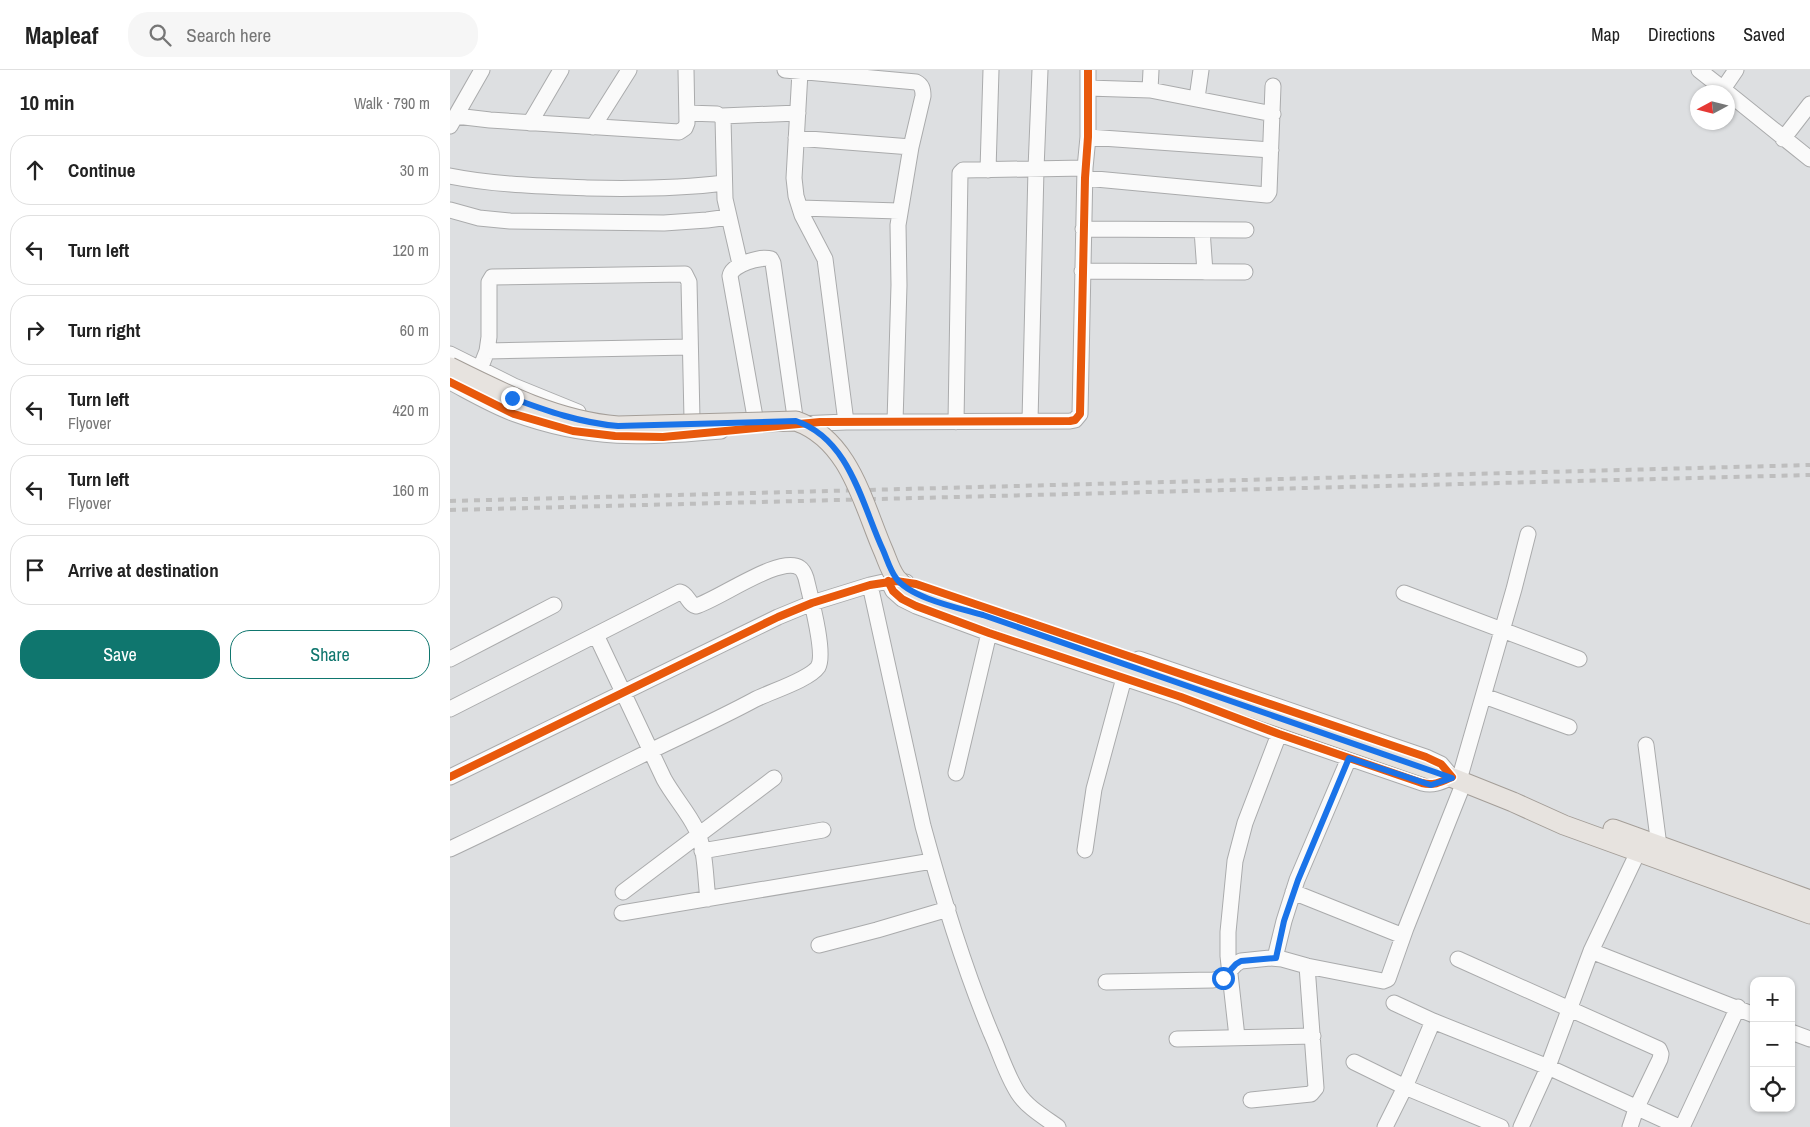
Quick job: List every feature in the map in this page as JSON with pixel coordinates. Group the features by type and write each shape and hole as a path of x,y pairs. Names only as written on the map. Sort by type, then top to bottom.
{"main road":[{"path":"450,367 512,398 542,409 595,424 618,426 796,421 806,425 818,432 830,443 848,468 858,487 876,536 896,579 921,596 983,615 1453,778 1552,820 1810,914"},
{"path":"1513,802 1568,814 1810,900"}],"street":[{"path":"482,70 455,111 490,120 679,132 685,128 687,113 686,70"},
{"path":"530,123 562,70"},
{"path":"594,127 629,70"},
{"path":"784,70 919,84 923,90 899,211 895,422"},
{"path":"988,170 991,70"},
{"path":"1030,421 1040,70"},
{"path":"450,382 514,414 573,431 606,436 663,437 820,422 1075,420 1080,414 1083,228 1088,137 1088,70"},
{"path":"1150,90 1151,70"},
{"path":"1197,98 1200,70"},
{"path":"1699,70 1718,85"},
{"path":"1729,85 1736,70"},
{"path":"800,72 794,178 796,196 807,225 825,259 846,422"},
{"path":"956,422 960,174 963,170 1036,169 1085,173 1264,195 1269,192 1274,86"},
{"path":"1088,88 1150,90 1274,114"},
{"path":"1735,99 1810,159"},
{"path":"1783,139 1810,104"},
{"path":"687,113 717,114 722,116 798,113"},
{"path":"722,116 724,121 724,183 729,218 740,264"},
{"path":"1088,137 1271,150"},
{"path":"796,138 911,147"},
{"path":"450,176 516,185 652,189 724,183"},
{"path":"800,208 899,211"},
{"path":"450,210 479,218 510,221 664,222 729,218"},
{"path":"1083,228 1246,230"},
{"path":"1202,230 1205,272"},
{"path":"756,417 730,276 732,270 740,264 766,258 772,261 795,417"},
{"path":"1082,271 1245,272"},
{"path":"480,369 487,350 489,337 489,282 492,277 685,274 689,282 692,419"},
{"path":"487,350 690,347"},
{"path":"450,354 514,386 592,416 623,420 795,417 820,422"},
{"path":"1106,982 1214,980 1223,978 1241,961 1276,958 1385,981 1391,976 1453,778 1484,696 1528,534"},
{"path":"450,709 680,592 684,593 692,605 698,606 774,568 794,566 801,569 806,578 821,652 818,667 805,678 769,692 716,721 650,751 450,849"},
{"path":"888,582 893,591 902,599 916,606 989,633 1180,697 1279,734 1431,785 1453,778"},
{"path":"450,777 622,692 812,603 888,582 916,584 1426,757 1441,764 1453,778"},
{"path":"870,586 932,861 963,958 986,1021 1018,1093 1029,1106 1058,1127"},
{"path":"1404,593 1579,659"},
{"path":"450,659 554,606"},
{"path":"956,774 989,633"},
{"path":"596,635 650,751 675,798 691,820 698,834 708,899"},
{"path":"1085,850 1094,789 1124,678"},
{"path":"1484,696 1569,727"},
{"path":"1237,1037 1229,972 1228,932 1237,849 1279,734"},
{"path":"1646,745 1659,846"},
{"path":"1276,958 1293,892 1349,758"},
{"path":"623,892 774,778"},
{"path":"702,851 823,830"},
{"path":"1521,1127 1548,1067 1591,951 1638,852"},
{"path":"622,912 932,861"},
{"path":"1293,892 1403,936"},
{"path":"819,945 948,909"},
{"path":"1591,951 1750,1012"},
{"path":"1458,959 1659,1049 1660,1059 1636,1109 1630,1127"},
{"path":"1251,1100 1313,1093 1317,1084 1307,966"},
{"path":"1394,1003 1433,1021 1548,1067 1674,1126 1684,1123 1738,1007"},
{"path":"1385,1127 1405,1088 1433,1021"},
{"path":"1795,1033 1810,1039"},
{"path":"1177,1039 1313,1036"},
{"path":"1354,1062 1405,1088 1501,1127"}],"railway":[{"path":"450,501 1810,465"},
{"path":"450,510 1810,475"}],"cycle path":[{"path":"450,382 514,414 573,431 615,436 663,437 820,422 1075,420 1080,414 1085,178 1088,137 1088,70"},
{"path":"450,777 778,617 812,603 870,585 896,581 916,584 1426,757 1441,764 1452,777 1434,784 1426,784 1279,734 1181,697 989,633 916,606 902,599 893,591 888,581"}],"route":[{"path":"512,398 573,419 595,424 618,426 796,421 806,425 818,432 830,443 848,468 858,487 876,536 896,579 921,596 983,615 1452,778 1431,785 1349,758 1298,880 1284,921 1276,958 1241,961 1223,978"}]}
